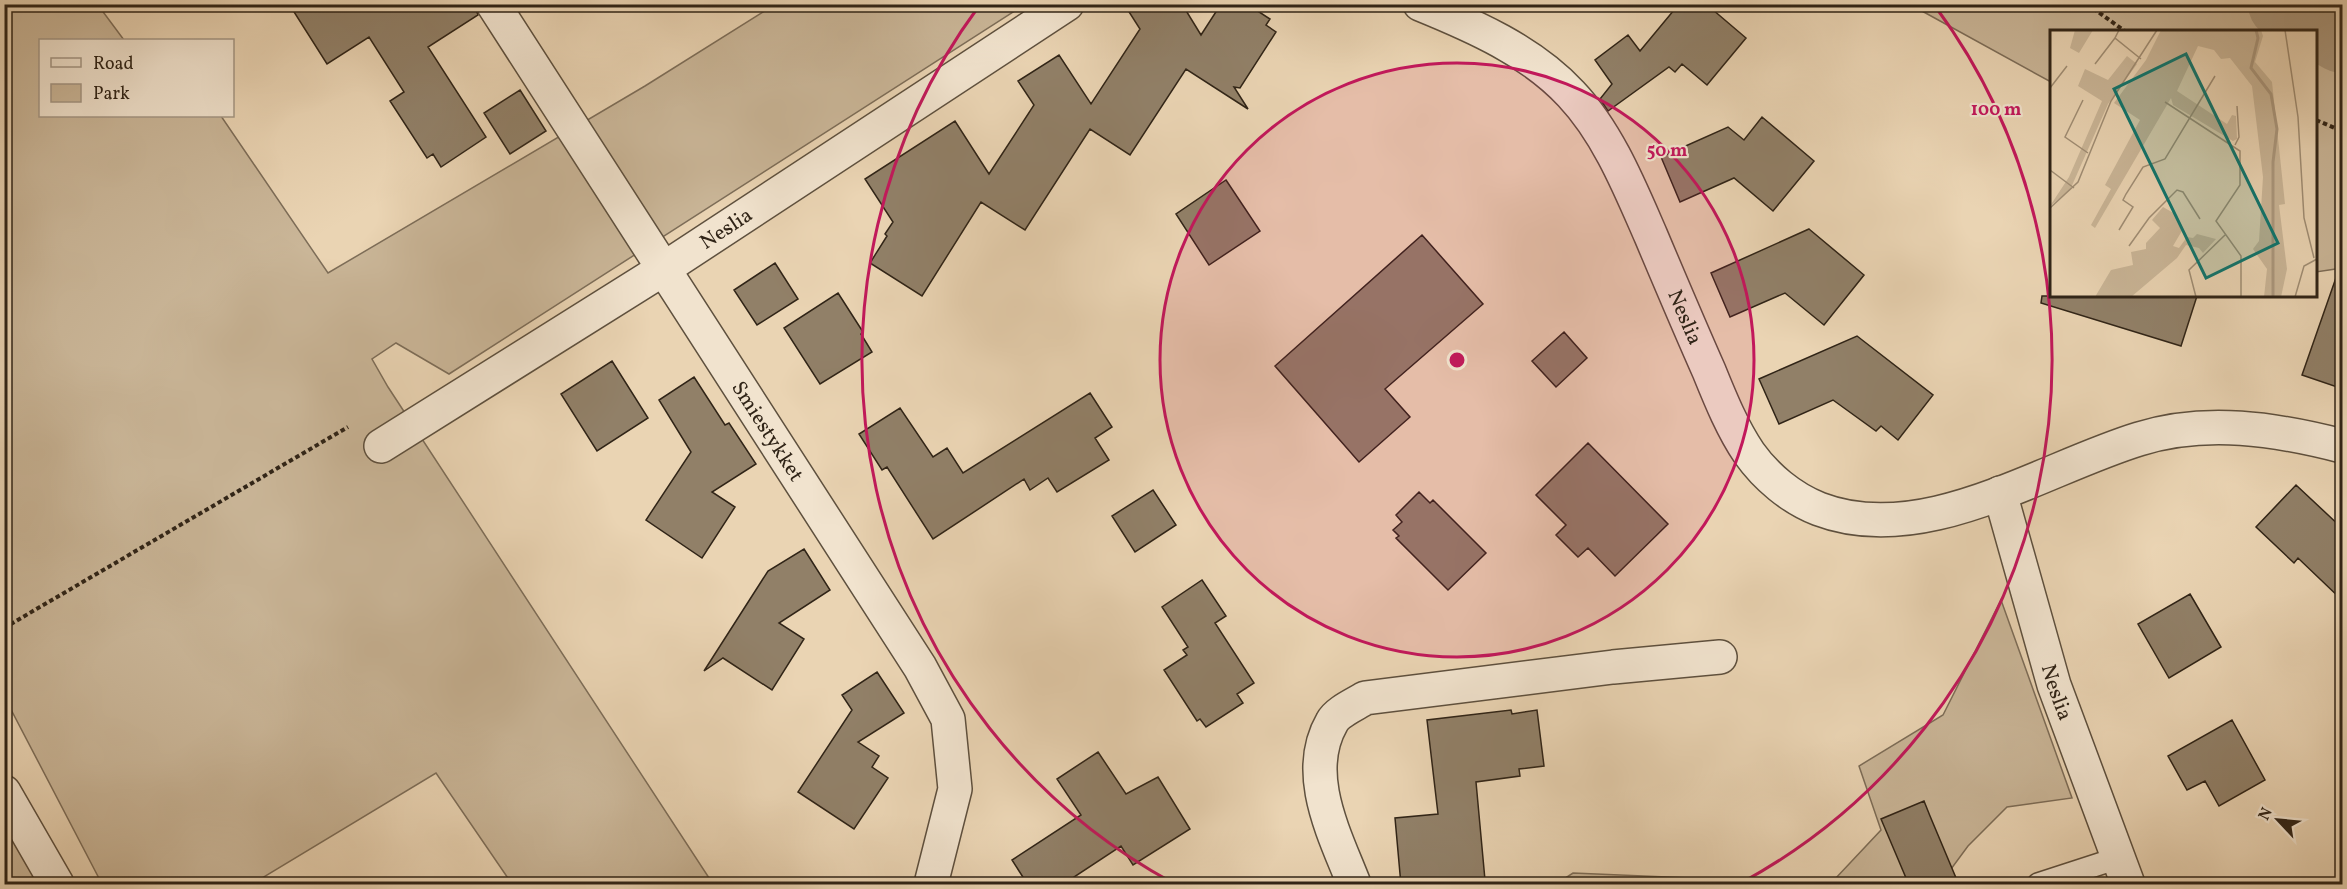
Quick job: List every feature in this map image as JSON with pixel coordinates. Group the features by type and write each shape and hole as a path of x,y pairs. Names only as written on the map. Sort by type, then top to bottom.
{"street":[{"name":"Smiestykket","path":"493,4 920,667 948,719 955,789 931,885"},
{"name":"Neslia","path":"381,446 665,268 1068,4"},
{"name":"Neslia","path":"1420,4 1521,51 1572,94 1618,161 1724,406 1749,453 1784,491 1820,510 1880,522 1927,515 2001,493 2140,439 2205,427 2289,432 2343,446"},
{"name":"Neslia","path":"2001,493 2054,685 2123,871"},
{"path":"1354,885 1322,800 1321,752 1333,720 1365,698 1613,667 1720,657"},
{"path":"4,792 57,885"}],"lane":[{"path":"2038,885 2123,871"}],"path":[{"path":"2087,4 2123,30"},
{"path":"2317,120 2343,131"},
{"path":"4,628 350,426"}],"green space":[{"path":"4,5 98,5 123,39 39,39 39,117 222,117 328,273 645,86 774,5 1024,5 449,374 396,343 372,359 388,387 713,884 512,884 436,773 252,884 102,884 5,698"},
{"path":"1911,5 2342,5 2342,268 2317,272 2317,30 2050,30 2050,81"},
{"path":"2001,600 2072,798 2007,807 1968,846 1940,884 1837,884 1834,880 1881,830 1859,766 1943,715"},
{"path":"4,824 40,884 5,884"},
{"path":"1573,873 1737,880 1740,884 1556,884"}],"building":[{"path":"289,4 474,4 478,15 428,47 486,137 441,167 433,154 427,158 390,101 404,92 369,37 327,64"},
{"path":"1124,4 1182,4 1201,35 1221,4 1247,4 1270,19 1266,25 1276,32 1240,88 1234,87 1248,109 1186,69 1130,155 1090,129 1025,230 981,202 922,296 870,263 893,222 865,179 955,121 989,174 1034,105 1018,81 1059,55 1091,104 1140,29"},
{"path":"1679,4 1706,4 1746,38 1707,85 1682,64 1675,72 1669,67 1608,111 1600,99 1612,84 1595,60 1628,35 1640,51"},
{"path":"520,90 546,131 510,154 484,113"},
{"path":"1762,117 1814,161 1773,211 1734,178 1680,202 1661,157 1728,127 1744,140"},
{"path":"1226,180 1260,231 1209,265 1176,214"},
{"path":"1809,229 1864,275 1824,325 1785,293 1730,317 1711,273"},
{"path":"1422,235 1483,304 1385,389 1410,417 1359,462 1275,366"},
{"path":"775,263 798,299 757,325 734,290"},
{"path":"2338,272 2343,272 2343,389 2302,375"},
{"path":"838,293 863,332 861,334 872,352 820,384 784,328"},
{"path":"2042,296 2197,297 2181,346 2041,303"},
{"path":"1564,332 1587,358 1556,387 1532,361"},
{"path":"1857,336 1933,395 1898,440 1881,426 1876,431 1833,400 1779,424 1759,379"},
{"path":"612,361 648,418 597,451 561,394"},
{"path":"694,377 725,425 729,423 756,464 712,492 735,507 702,558 646,520 691,452 659,400"},
{"path":"1090,393 1112,427 1095,438 1109,460 1057,492 1048,478 1030,490 1024,479 933,539 887,467 882,470 859,434 900,408 933,457 947,448 963,473"},
{"path":"1588,443 1668,524 1615,576 1588,548 1578,557 1556,535 1566,525 1536,495"},
{"path":"2296,485 2343,529 2343,601 2298,558 2294,563 2256,527"},
{"path":"1153,490 1176,525 1135,552 1112,516"},
{"path":"1419,492 1430,503 1433,500 1486,553 1448,590 1396,538 1399,536 1393,530 1402,522 1396,515"},
{"path":"804,549 830,590 779,623 804,639 772,690 723,658 704,671 768,571"},
{"path":"1202,580 1226,616 1215,623 1254,683 1237,694 1243,703 1206,727 1200,719 1197,721 1164,670 1187,655 1183,650 1188,647 1162,607"},
{"path":"2190,594 2221,647 2169,678 2138,624"},
{"path":"877,672 904,713 858,742 879,756 872,767 888,778 854,829 798,792 852,710 842,695"},
{"path":"1511,710 1512,714 1537,710 1544,766 1519,769 1520,776 1476,782 1485,880 1476,881 1477,885 1401,885 1395,818 1438,814 1427,720"},
{"path":"2232,720 2265,780 2219,806 2205,781 2187,790 2168,756"},
{"path":"1098,752 1126,794 1158,777 1190,829 1133,865 1121,846 1062,885 1028,885 1012,860 1081,815 1057,779"},
{"path":"1924,801 1959,885 1909,885 1881,819"}],"waterway":[{"path":"2284,4 2342,37"}]}
